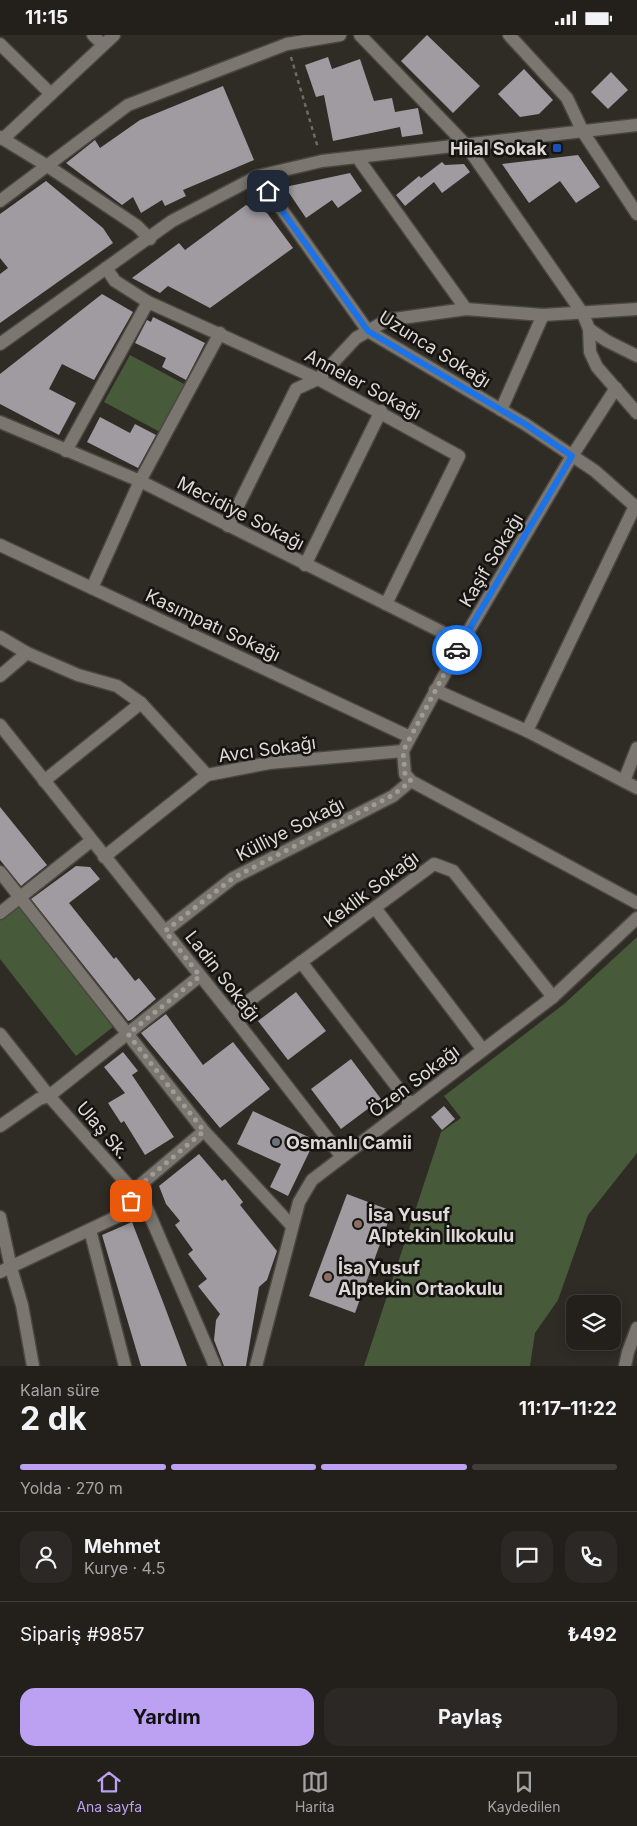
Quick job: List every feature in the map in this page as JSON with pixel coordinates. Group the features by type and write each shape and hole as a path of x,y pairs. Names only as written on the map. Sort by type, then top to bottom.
{"street":[{"path":"93,35 103,45"},
{"path":"114,35 1,138 49,167 137,226 150,239"},
{"path":"0,201 49,167 128,105 287,44 340,35"},
{"path":"360,35 466,145 583,314 589,329 590,352 597,367 637,413"},
{"path":"509,35 568,98 583,132 637,214"},
{"path":"0,44 50,94"},
{"path":"0,344 150,239 172,221 258,176 322,161 637,125"},
{"path":"357,157 466,309"},
{"name":"Uzunca Sokağı","path":"258,176 368,331 501,410 595,471 636,507"},
{"name":"Anneler Sokağı","path":"106,268 115,281 148,302 318,379 381,411 459,456 386,604"},
{"path":"66,451 148,302"},
{"path":"228,526 296,389 318,379 356,338 387,320 466,309 543,315 583,314 637,309"},
{"path":"501,410 543,315"},
{"path":"589,329 607,341 637,356"},
{"path":"92,588 140,481 220,333"},
{"name":"Kaşif Sokağı","path":"403,751 462,643 572,456 616,388"},
{"path":"305,565 381,411"},
{"name":"Mecidiye Sokağı","path":"0,422 140,481 462,643"},
{"path":"527,731 636,507"},
{"name":"Kasımpatı Sokağı","path":"0,545 410,737"},
{"path":"0,637 27,653 78,675 117,686 141,703 207,775"},
{"path":"0,676 27,653"},
{"path":"435,691 527,731 637,788"},
{"path":"44,781 141,703"},
{"name":"Ladin Sokağı","path":"0,725 231,1014 342,1157"},
{"path":"624,781 637,748"},
{"path":"403,751 405,774 411,781 637,903"},
{"name":"Avcı Sokağı","path":"104,857 207,775 269,763 403,751"},
{"name":"Külliye Sokağı","path":"165,931 233,878 393,795 411,781"},
{"path":"0,913 91,841"},
{"name":"Keklik Sokağı","path":"231,1014 434,864 453,871 553,997"},
{"path":"0,872 204,1131 292,1226"},
{"path":"375,908 483,1050"},
{"name":"Özen Sokağı","path":"256,1366 299,1202 312,1180 553,997 637,918"},
{"path":"302,962 411,1105"},
{"path":"0,1126 39,1099 49,1096 200,976"},
{"name":"Ulaş Sk.","path":"0,1034 49,1096 145,1204 215,1366"},
{"path":"5,1270 130,1211 133,1191 204,1131"},
{"path":"0,1217 5,1270 22,1305 33,1366"},
{"path":"90,1230 126,1366"},
{"path":"625,1366 637,1328"}],"path":[{"path":"287,44 322,161"}],"green space":[{"path":"130,355 186,385 160,432 104,402"},
{"path":"18,905 113,1027 76,1056 0,959 0,919"},
{"path":"637,937 637,1153 588,1215 558,1300 535,1333 530,1366 364,1366 441,1132 461,1118 444,1096 564,1004"}],"building":[{"path":"427,35 480,86 453,113 401,61"},
{"path":"328,57 332,69 360,59 374,101 392,98 395,112 418,108 423,134 402,137 400,127 333,141 324,95 316,97 305,65"},
{"path":"524,69 553,100 539,114 520,117 498,94"},
{"path":"611,72 628,90 608,109 591,92"},
{"path":"223,86 254,160 183,190 186,196 165,206 162,200 141,213 133,197 122,205 66,163 95,140 100,148 140,120"},
{"path":"578,155 600,187 576,203 560,181 529,203 502,164"},
{"path":"442,162 445,165 464,164 470,172 442,193 434,182 405,206 396,195 419,176 421,178"},
{"path":"350,173 362,191 338,208 332,200 306,218 285,187"},
{"path":"46,181 103,228 113,243 0,323 0,274 8,268 0,258 0,214"},
{"path":"246,205 267,213 293,248 210,308 168,286 160,293 132,278 179,243 185,250"},
{"path":"102,294 133,312 94,380 62,364 49,389 76,403 59,435 0,404 0,374"},
{"path":"153,317 205,343 186,380 162,367 166,358 135,343 147,320 151,322"},
{"path":"100,417 130,433 135,424 156,435 138,468 87,442"},
{"path":"0,807 47,865 21,886 0,860"},
{"path":"76,866 90,867 100,879 69,903 114,959 116,957 135,981 139,978 156,999 131,1020 128,1021 31,899"},
{"path":"296,992 326,1031 288,1060 258,1021"},
{"path":"166,1014 203,1065 233,1042 270,1089 220,1128 141,1033"},
{"path":"123,1052 138,1071 132,1075 174,1137 145,1155 124,1121 121,1123 108,1103 125,1093 104,1067"},
{"path":"351,1059 381,1099 341,1129 311,1089"},
{"path":"444,1106 455,1119 442,1130 431,1117"},
{"name":"Osmanlı Camii","path":"253,1111 315,1140 288,1196 270,1187 281,1164 237,1144"},
{"path":"199,1154 222,1181 225,1179 243,1202 240,1205 277,1251 267,1280 259,1287 246,1366 224,1366 214,1340 216,1320 220,1314 198,1286 207,1279 188,1254 193,1250 175,1225 180,1221 166,1204 159,1186"},
{"path":"347,1194 392,1211 355,1313 309,1296"},
{"path":"132,1222 187,1366 141,1366 102,1235"}],"way so far":[{"path":"131,1201 133,1191 204,1131 128,1034 200,976 165,931 233,878 393,795 411,781 405,774 403,751 457,650"}],"place":[{"name":"Hilal Sokak","path":"557,148"},
{"name":"Osmanlı Camii","path":"276,1142"},
{"name":"İsa Yusuf Alptekin İlkokulu","path":"358,1224"},
{"name":"İsa Yusuf Alptekin Ortaokulu","path":"328,1277"}],"route":[{"path":"268,191 368,331 525,424 572,456 457,650"}]}
